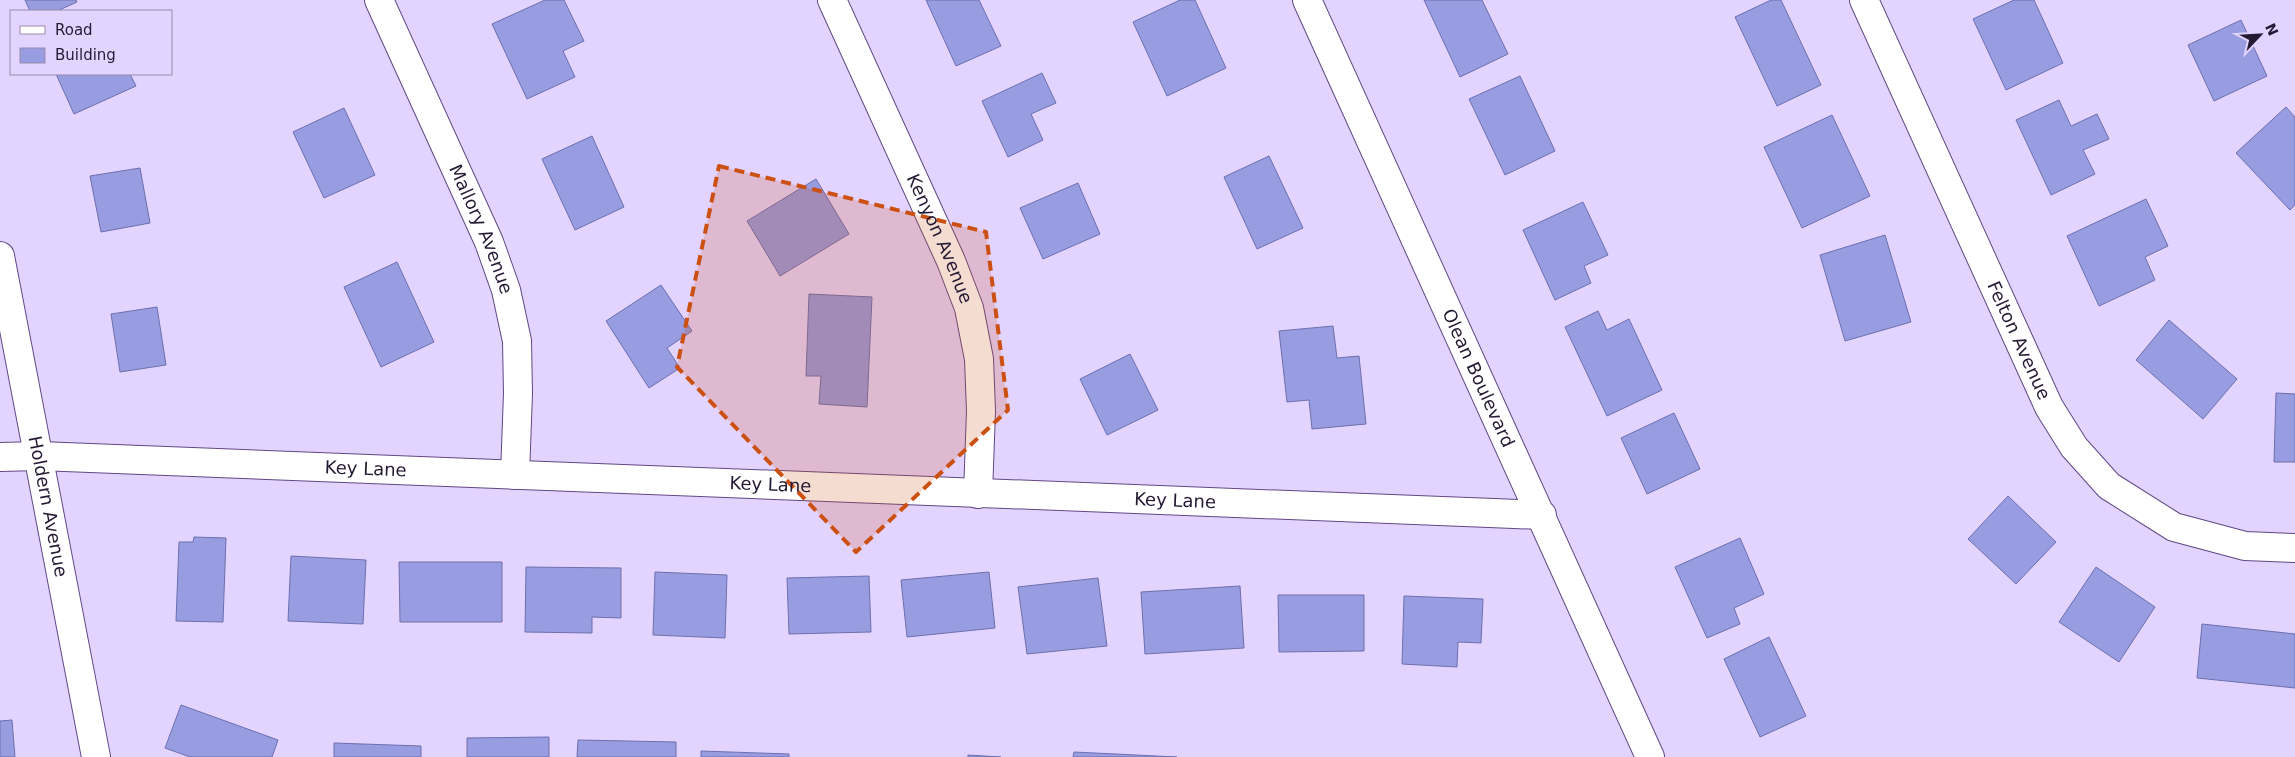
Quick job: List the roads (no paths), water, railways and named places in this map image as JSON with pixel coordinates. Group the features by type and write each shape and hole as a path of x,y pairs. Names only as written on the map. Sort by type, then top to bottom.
{"street":[{"name":"Mallory Avenue","path":"379,0 489,242 506,290 517,341 518,393 515,475"},
{"name":"Kenyon Avenue","path":"832,0 951,260 968,308 979,359 981,411 978,494"},
{"name":"Olean Boulevard","path":"1307,0 1542,515 1650,757"},
{"name":"Felton Avenue","path":"1864,0 2049,407 2074,448 2109,486 2174,527 2245,546 2295,548"},
{"name":"Holdern Avenue","path":"0,256 96,757"},
{"name":"Key Lane","path":"0,457 38,456 1542,515"}]}
